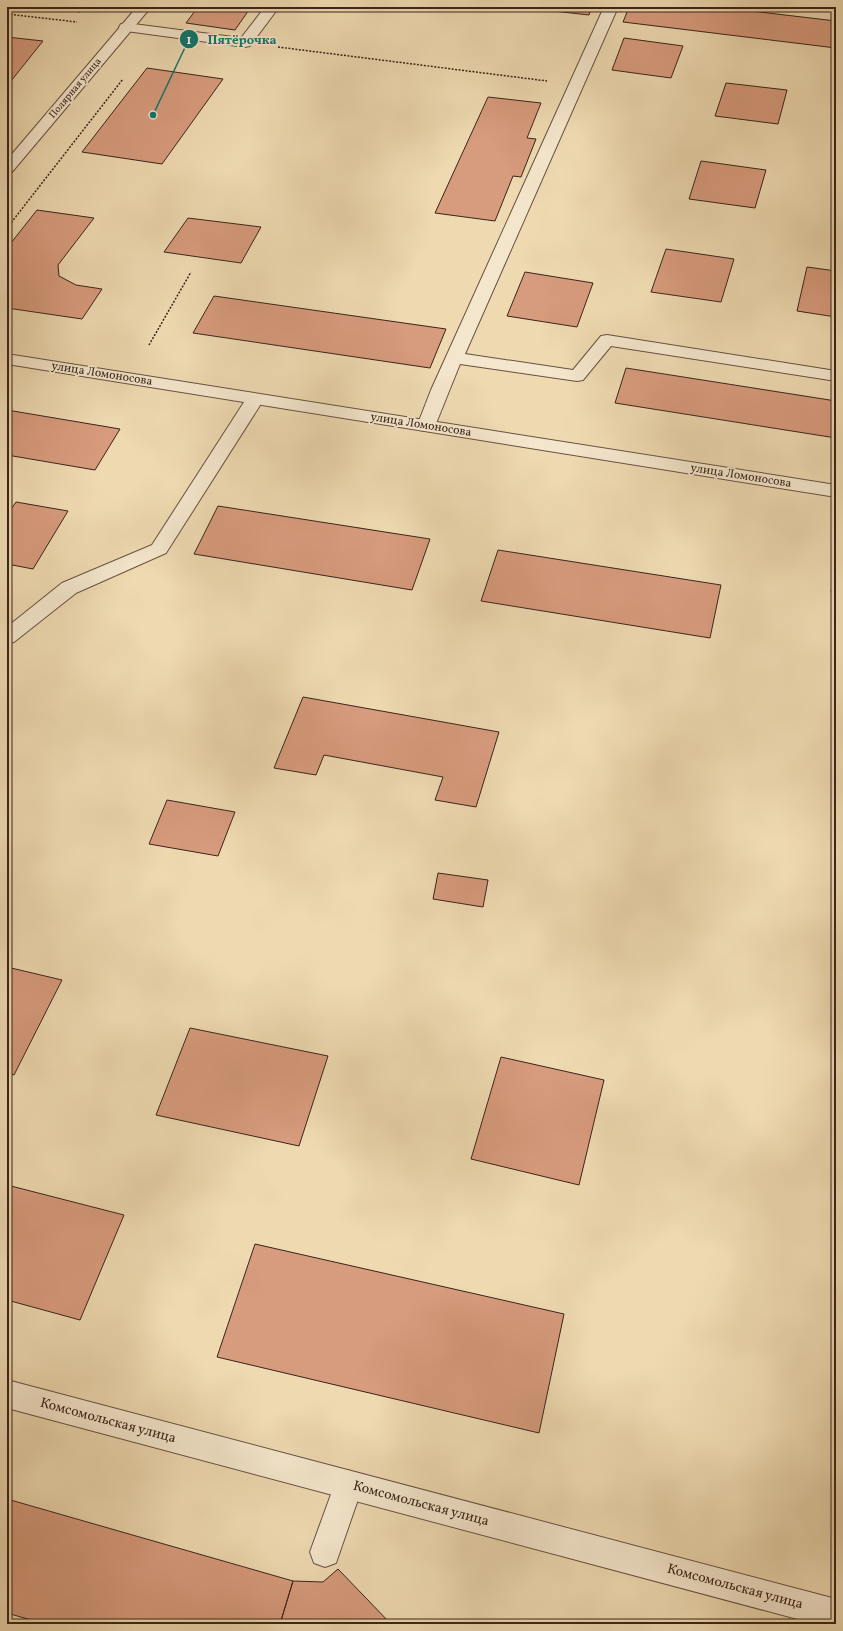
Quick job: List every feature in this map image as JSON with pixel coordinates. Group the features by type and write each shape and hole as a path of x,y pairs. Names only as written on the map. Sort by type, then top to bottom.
{"street":[{"name":"Полярная улица","path":"7,169 144,7"},
{"path":"126,27 246,43 272,7"},
{"path":"426,426 440,390 456,358 611,7"},
{"path":"456,358 577,376 607,340 836,376"},
{"name":"улица Ломоносова","path":"7,359 836,491"},
{"path":"7,637 68,588 159,549 255,399"},
{"name":"Комсомольская улица","path":"7,1394 836,1614"},
{"path":"325,1552 348,1485"}],"path":[{"path":"7,14 77,22"},
{"path":"246,43 576,85"},
{"path":"7,228 126,74"},
{"path":"149,345 191,272"}],"building":[{"path":"40,7 84,7 80,12"},
{"path":"198,7 251,7 235,30 186,23"},
{"path":"517,7 592,7 589,15"},
{"path":"629,7 717,7 836,21 836,48 623,22"},
{"path":"7,37 43,41 7,86"},
{"path":"624,38 683,46 671,78 612,70"},
{"path":"147,68 223,79 162,164 82,152"},
{"path":"726,83 787,90 778,124 715,116"},
{"path":"488,97 541,103 527,138 536,139 521,177 513,176 495,221 435,213"},
{"path":"701,161 766,170 755,208 689,199"},
{"path":"37,210 94,218 58,265 59,276 76,285 102,289 82,319 7,308 7,248"},
{"path":"188,218 261,227 241,263 164,252"},
{"path":"666,249 734,259 721,302 651,292"},
{"path":"807,267 836,271 836,317 797,311"},
{"path":"525,272 593,283 577,327 507,316"},
{"path":"214,296 446,329 430,368 193,333"},
{"path":"626,368 836,401 836,438 615,403"},
{"path":"7,410 120,429 95,470 7,455"},
{"path":"16,502 68,511 33,569 7,564 7,515"},
{"path":"218,506 430,539 412,590 194,554"},
{"path":"498,550 721,585 710,638 481,601"},
{"path":"836,557 836,592 831,592"},
{"path":"303,697 499,732 476,807 435,800 443,777 324,755 316,775 274,768"},
{"path":"167,800 235,812 218,856 149,844"},
{"path":"438,873 488,880 483,907 433,899"},
{"path":"7,967 62,980 14,1075 7,1073"},
{"path":"190,1028 328,1056 299,1146 156,1115"},
{"path":"501,1057 604,1080 579,1185 471,1159"},
{"path":"7,1185 124,1215 80,1320 7,1300"},
{"path":"255,1244 564,1314 539,1433 217,1357"},
{"path":"7,1499 293,1581 280,1624 45,1624 7,1613"},
{"path":"338,1569 391,1624 280,1624 293,1581 323,1582"}],"place":[{"name":"Пятёрочка","path":"153,115"}]}
